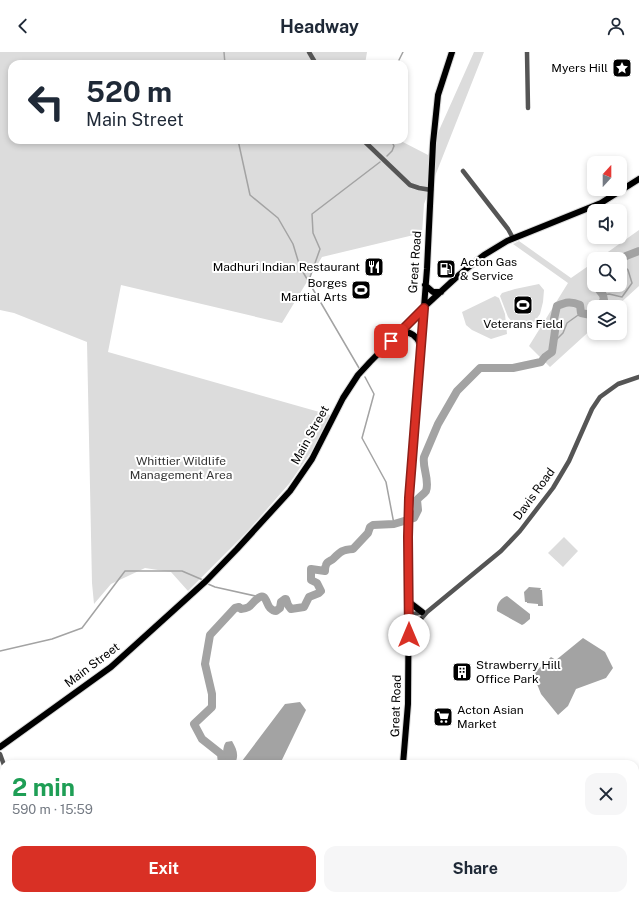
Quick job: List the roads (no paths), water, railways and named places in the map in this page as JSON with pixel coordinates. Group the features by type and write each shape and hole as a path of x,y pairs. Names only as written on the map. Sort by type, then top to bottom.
{"main road":[{"name":"Great Road","path":"403,760 408,704 408,516 424,308 433,143 438,95 452,52"},
{"name":"Main Street","path":"0,747 111,667 206,581 232,555 290,491 312,459 343,398 353,382 370,362 424,308 471,265 492,250 513,238 601,203 639,179"},
{"path":"425,285 432,292 441,292"},
{"path":"400,332 413,334 421,345"},
{"path":"409,602 424,612"},
{"path":"409,643 420,620"}],"street":[{"path":"527,52 528,108"},
{"path":"367,144 410,185 431,190"},
{"path":"463,171 499,216 513,238"},
{"name":"Davis Road","path":"409,618 424,612 501,551 520,531 553,488 569,461 592,409 600,397 618,384 639,377"},
{"name":"Davis Road","path":"420,620 424,612"},
{"path":"409,618 420,620"}],"waterway":[{"path":"224,52 225,60"},
{"path":"399,60 403,52"},
{"path":"239,144 250,195 278,218 293,244 300,267 359,368"},
{"path":"387,156 392,151 394,146 393,144"},
{"path":"309,280 320,249 313,233 312,214 380,162"},
{"path":"627,256 639,251"},
{"path":"627,269 632,283 627,290"},
{"path":"601,292 604,300"},
{"path":"603,295 609,294 622,297 626,292"},
{"path":"222,760 221,754 202,739 194,724 212,707 212,694 205,664 210,635 235,608 247,608 262,596 270,608 275,611 280,608 281,602 285,599 291,609 304,607 309,597 321,591 317,583 311,580 311,569 325,571 325,566 327,563 342,551 353,549 368,533 370,527 373,525 394,524 414,518 418,510 417,500 426,491 427,487 424,457 438,424 457,391 480,368 513,368 541,362 552,352 555,331 554,319 557,306 566,303 574,303 580,305 581,313 587,314"},
{"path":"554,342 563,333 567,323 581,313"},
{"path":"365,377 374,394 362,438 386,482 394,524"},
{"path":"0,651 52,639 82,628 125,571 182,571 203,580"},
{"path":"208,584 215,587 260,597"}],"place":[{"name":"Myers Hill","path":"622,68"},
{"name":"Madhuri Indian Restaurant","path":"374,267"},
{"name":"Acton Gas & Service","path":"446,269"},
{"name":"Borges Martial Arts","path":"361,290"},
{"name":"Veterans Field","path":"523,305"},
{"name":"Strawberry Hill Office Park","path":"462,672"},
{"name":"Acton Asian Market","path":"443,717"}],"park label":[{"name":"Whittier Wildlife Management Area","path":"181,468"}]}
